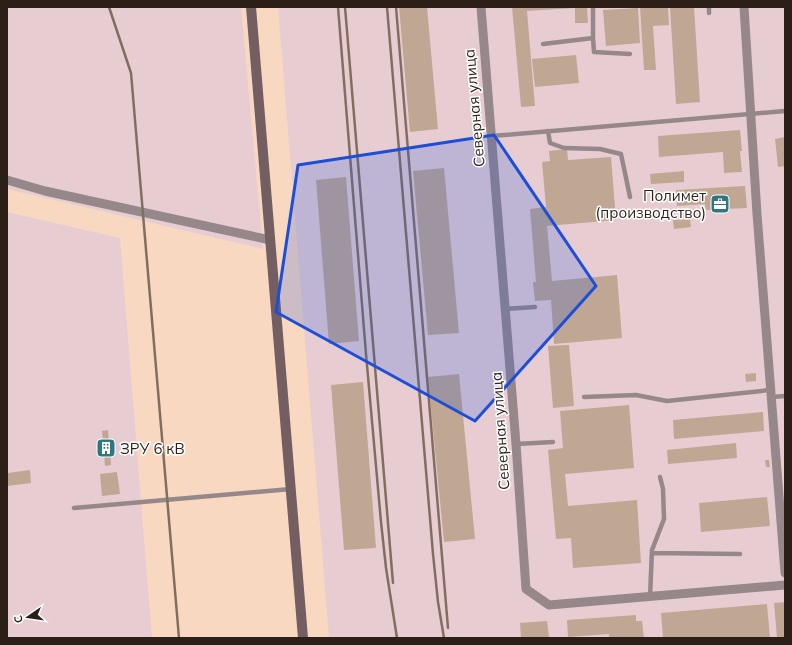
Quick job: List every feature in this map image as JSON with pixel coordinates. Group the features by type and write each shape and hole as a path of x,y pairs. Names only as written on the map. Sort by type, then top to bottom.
{"main road":[{"path":"251,7 303,638"}],"street":[{"name":"Северная улица","path":"481,7 516,444 526,589 549,605 785,585"},
{"path":"744,7 757,214 785,573"},
{"path":"7,180 45,192 270,240"}],"lane":[{"path":"593,7 594,52 630,54"},
{"path":"709,7 709,13"},
{"path":"543,44 593,38"},
{"path":"492,136 785,111"},
{"path":"548,131 550,143 564,148 600,149 621,154 630,197"},
{"path":"505,309 535,307"},
{"path":"584,397 636,395 667,401 771,393 785,396"},
{"path":"516,444 553,442"},
{"path":"650,597 652,550 664,519 660,477"},
{"path":"74,508 291,489"},
{"path":"652,553 740,554"}],"highlighted area":[{"path":"494,135 596,286 475,421 276,312 298,165"}],"shaded area":[{"path":"7,7 241,7 263,249 7,189"},
{"path":"278,7 785,7 785,638 329,638"},
{"path":"7,212 120,238 152,638 7,638"}],"building":[{"path":"399,7 427,7 438,129 410,132"},
{"path":"512,7 587,7 588,23 575,23 575,8 527,11 535,106 521,107"},
{"path":"640,7 668,7 669,25 653,26 656,70 644,70"},
{"path":"670,7 694,7 700,102 676,104"},
{"path":"638,8 640,43 606,46 603,10"},
{"path":"576,55 579,83 535,87 532,59"},
{"path":"740,130 742,172 724,173 723,152 659,157 658,136"},
{"path":"785,137 785,166 778,167 775,139"},
{"path":"567,149 568,160 611,157 616,220 547,226 552,281 617,275 622,338 554,344 551,300 535,301 533,282 536,282 530,209 546,207 542,162 550,161 549,151"},
{"path":"444,168 459,333 428,335 413,171"},
{"path":"684,171 684,182 651,184 650,174"},
{"path":"346,177 359,341 329,344 316,180"},
{"path":"745,186 747,208 706,210 705,204 677,206 676,190"},
{"path":"690,219 691,227 674,229 673,220"},
{"path":"569,345 574,406 553,408 548,346"},
{"path":"756,373 756,381 746,382 745,374"},
{"path":"459,374 475,539 444,542 428,377"},
{"path":"363,382 376,548 344,550 331,385"},
{"path":"629,405 634,468 565,474 568,506 637,500 641,563 573,568 571,538 556,539 548,450 563,448 560,411"},
{"path":"763,412 764,431 674,439 673,420"},
{"name":"ЗРУ 6 кВ","path":"108,430 111,465 105,466 102,431"},
{"path":"736,443 737,458 668,464 667,450"},
{"path":"765,460 769,460 770,467 766,467"},
{"path":"30,470 31,483 7,486 7,473"},
{"path":"117,472 120,494 102,496 100,474"},
{"path":"767,497 770,526 701,532 699,503"},
{"path":"785,602 785,638 777,638 774,603"},
{"path":"767,604 770,638 663,638 661,613"},
{"path":"636,615 636,621 642,621 644,638 609,638 609,634 568,637 567,620"},
{"path":"547,621 549,637 521,638 520,623"}],"railway":[{"path":"109,7 131,73 179,638"},
{"path":"338,7 381,522 386,568 397,638"},
{"path":"345,7 393,583"},
{"path":"387,7 433,554 438,602 444,638"},
{"path":"396,7 448,628"}],"place":[{"name":"Полимет (производство)","path":"720,204"},
{"name":"ЗРУ 6 кВ","path":"106,448"}]}
